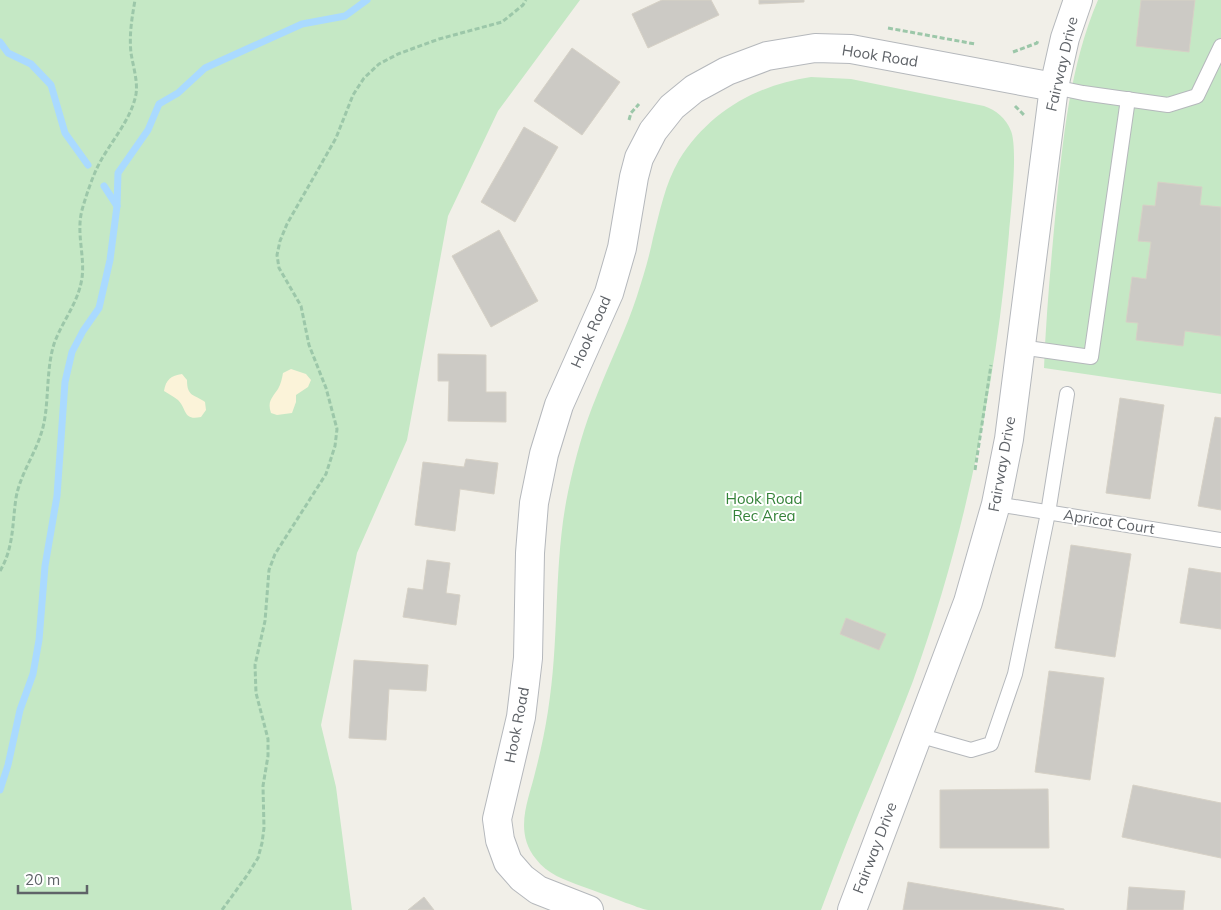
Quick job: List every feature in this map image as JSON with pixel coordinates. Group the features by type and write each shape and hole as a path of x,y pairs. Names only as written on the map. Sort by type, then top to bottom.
{"street":[{"name":"Fairway Drive","path":"852,910 968,602 996,504 1008,439 1054,87 1065,38 1078,0"},
{"name":"Hook Road","path":"589,910 538,890 522,878 508,862 500,840 497,819 520,717 528,658 530,553 534,503 544,454 559,405 609,292 622,248 634,177 640,158 653,131 672,107 694,89 727,70 767,56 815,48 851,49 1054,87"}],"lane":[{"path":"1054,87 1083,94 1168,104 1197,96 1221,46"},
{"path":"1020,347 1091,357 1128,99"},
{"path":"918,735 971,750 991,744 1015,674 1048,513 1067,394"},
{"name":"Apricot Court","path":"996,504 1221,540"}],"path":[{"path":"0,571 12,543 17,496 22,475 42,433 54,344 79,293 82,276 81,213 98,168 132,110 136,92 130,28 135,0"},
{"path":"222,910 258,858 262,843 264,828 263,786 268,756 268,739 256,693 255,665 265,621 269,570 275,554 326,474 335,446 337,429 326,388 309,345 301,306 279,268 277,255 280,241 286,224 336,138 353,95 364,78 379,64 398,54 439,39 502,22 523,5 526,0"},
{"path":"885,28 978,45"},
{"path":"1005,50 1014,52 1037,43 1040,34"},
{"path":"628,122 631,113 643,101"},
{"path":"1023,125 1024,115"},
{"path":"975,472 992,359"}],"green space":[{"path":"0,0 580,0 498,111 448,216 407,440 357,553 321,725 336,787 352,910 0,910"},
{"path":"1098,0 1221,0 1221,394 1044,368 1051,268 1065,129 1074,76 1088,25"},
{"name":"Hook Road Rec Area","path":"811,77 851,79 984,106 1000,115 1011,131 1014,151 1011,210 996,347 987,404 963,516 932,627 913,681 848,838 821,910 648,910 551,873 536,859 525,837 524,826 527,803 543,740 552,684 560,546 568,492 588,419 633,309 648,260 663,198 679,160 705,128 719,115 736,104 753,94 771,87"}],"sand":[{"path":"291,369 306,374 311,380 308,387 296,395 296,402 292,413 277,415 271,413 271,400 279,387 283,373"},
{"path":"182,374 187,380 190,392 205,402 206,410 201,417 188,416 181,403 164,391 170,379"}],"building":[{"path":"662,0 711,0 719,15 648,48 632,14"},
{"path":"759,0 804,0 804,2 759,4"},
{"path":"1141,0 1195,0 1189,52 1136,46"},
{"path":"572,48 620,82 582,135 534,101"},
{"path":"524,127 558,147 515,222 481,202"},
{"path":"1158,182 1202,187 1200,205 1221,207 1221,336 1185,331 1183,346 1136,340 1138,323 1126,322 1132,277 1146,279 1151,242 1138,241 1143,205 1155,206"},
{"path":"499,230 538,301 491,327 452,256"},
{"path":"438,354 486,355 486,392 506,392 506,422 448,421 449,381 438,381"},
{"path":"1120,398 1164,405 1150,499 1106,493"},
{"path":"1215,417 1221,418 1221,510 1198,506"},
{"path":"466,459 498,463 494,494 460,489 455,531 415,525 423,462 464,467"},
{"path":"1071,545 1131,554 1115,657 1055,648"},
{"path":"427,560 450,563 446,593 460,595 456,625 403,617 408,588 423,590"},
{"path":"1189,568 1221,573 1221,629 1180,623"},
{"path":"846,618 886,634 879,650 840,634"},
{"path":"354,660 428,665 426,691 389,689 386,740 349,738"},
{"path":"1049,671 1104,678 1090,780 1035,772"},
{"path":"1133,785 1221,803 1221,858 1122,837"},
{"path":"1048,789 1049,848 940,848 940,790"},
{"path":"908,882 1064,909 1064,910 903,910"},
{"path":"1129,887 1185,891 1183,910 1127,910"},
{"path":"424,897 434,910 408,910"}],"waterway":[{"path":"0,790 8,765 20,710 33,674 39,640 45,566 57,496 65,382 72,352 83,331 99,308 110,260 117,206 118,173 148,130 159,104 178,93 205,68 302,24 345,16 367,0"},
{"path":"0,42 8,53 31,64 51,85 65,133 88,165"},
{"path":"104,186 117,206"}]}
